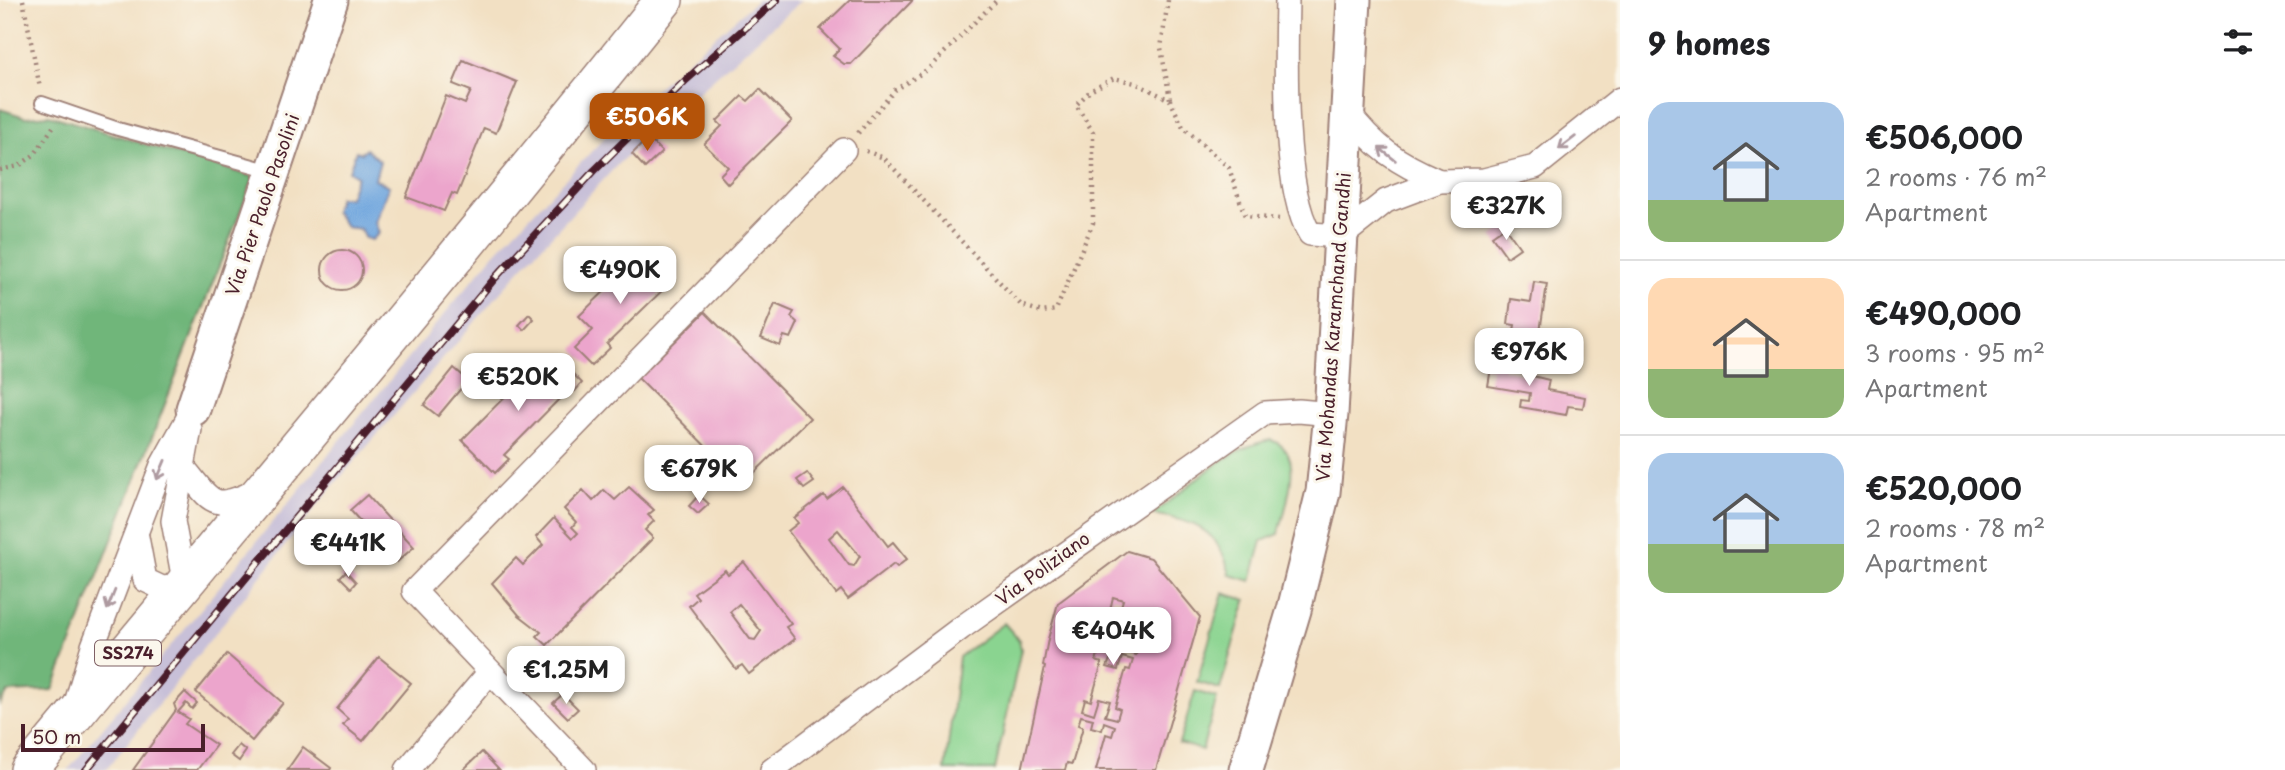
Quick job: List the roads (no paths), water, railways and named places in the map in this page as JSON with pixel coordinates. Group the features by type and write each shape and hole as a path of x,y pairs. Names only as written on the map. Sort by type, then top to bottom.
{"main road":[{"name":"Via Pier Paolo Pasolini","path":"193,410 331,0"},
{"path":"184,586 260,489 664,0"},
{"name":"Via Mohandas Karamchand Gandhi","path":"1246,770 1312,544 1323,492 1331,414 1342,236 1353,0"},
{"name":"SS274","path":"29,770 184,586"}],"street":[{"path":"1287,0 1286,78 1293,162 1302,220 1310,234 1342,236 1386,201 1439,181 1483,180 1535,167 1620,99"},
{"path":"1347,111 1378,147 1404,166 1439,181"},
{"path":"584,770 414,591 839,154"},
{"name":"Via Pier Paolo Pasolini","path":"137,537 145,580 162,589 184,586 173,521 193,410"},
{"name":"Via Pier Paolo Pasolini","path":"71,719 93,646 137,537 162,465 193,410"},
{"name":"Via Poliziano","path":"782,765 971,620 1265,413 1299,411 1331,414"},
{"path":"183,467 210,500 228,504 260,489"},
{"path":"407,770 489,672"}],"lane":[{"path":"42,103 70,114 275,172"}],"water":[{"path":"366,149 380,161 375,179 389,186 375,222 379,233 372,240 365,238 360,229 346,227 334,211 339,197 349,198 357,176 349,171 356,151 361,153"}],"railway":[{"path":"86,770 495,278 594,171 686,80 777,0"}]}
